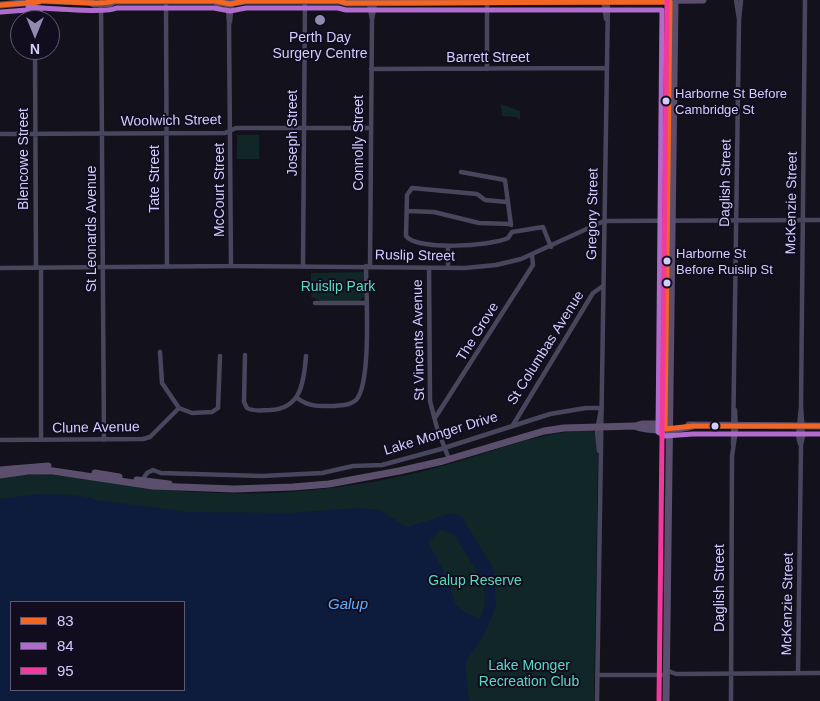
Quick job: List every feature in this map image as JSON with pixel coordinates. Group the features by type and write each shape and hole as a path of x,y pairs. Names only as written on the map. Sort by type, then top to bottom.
{"main road":[{"path":"0,5 33,1 229,2 244,0 342,0 346,3 372,3 703,0"},
{"path":"662,701 668,426 673,1"},
{"name":"Lake Monger Drive","path":"0,475 28,470 53,471 174,486 234,489 293,487 369,478 446,460 544,431 587,427 634,426 820,426"},
{"name":"Lake Monger Drive","path":"0,470 55,467 140,482"},
{"path":"664,672 666,701"}],"street":[{"name":"Daglish Street","path":"736,0 739,20"},
{"name":"Daglish Street","path":"731,701 739,20 741,0"},
{"name":"McKenzie Street","path":"798,673 805,0"},
{"name":"Tate Street","path":"166,1 167,267"},
{"name":"Joseph Street","path":"303,266 305,1"},
{"name":"Gregory Street","path":"597,701 606,1"},
{"name":"St Leonards Avenue","path":"104,440 102,18 106,2"},
{"name":"McCourt Street","path":"229,2 231,266"},
{"name":"McCourt Street","path":"229,2 229,23"},
{"path":"487,2 487,69"},
{"name":"Connolly Street","path":"297,398 306,404 318,406 347,405 357,399 365,373 372,3"},
{"name":"Blencowe Street","path":"35,60 41,440"},
{"name":"Barrett Street","path":"371,69 606,68"},
{"name":"Woolwich Street","path":"0,134 167,134 225,133 236,128 371,128"},
{"path":"461,172 503,179 506,182 512,232 508,238 496,242 448,246 411,241 406,236 407,195 412,188 477,194 485,200 507,202"},
{"path":"407,211 434,212 479,223 511,224"},
{"name":"Ruslip Street","path":"0,268 368,266 448,268 496,265 532,255 604,221 820,220"},
{"path":"512,232 543,227 551,246"},
{"path":"448,246 448,268"},
{"name":"The Grove","path":"434,418 442,409 533,264 532,255"},
{"name":"St Vincents Avenue","path":"429,268 429,383 434,418 446,460"},
{"name":"St Columbas Avenue","path":"513,425 513,421 593,293 603,286"},
{"path":"315,303 366,303"},
{"path":"160,352 162,383 180,408 192,413 209,413 217,409 219,403 220,356"},
{"path":"245,355 244,402 248,409 280,410 297,398 304,378 306,356"},
{"name":"Clune Avenue","path":"0,440 147,438 180,408"},
{"name":"Lake Monger Drive","path":"140,482 147,473 153,470 161,473 262,476 322,473 353,466 382,465 550,414 602,408"},
{"path":"597,675 664,672 676,674 820,673"}],"green space":[{"path":"501,104 520,111 520,120 516,117 502,116"},
{"path":"237,135 259,135 259,159 237,159"},
{"name":"Ruislip Park","path":"364,272 364,296 360,301 322,301 311,297 311,273"},
{"name":"Galup","path":"581,431 592,431 596,434 598,455 594,701 0,701 0,477 21,475 63,476 169,490 202,492 301,491 390,479 425,471 546,436"}],"water":[{"name":"Galup","path":"37,494 75,495 95,500 189,512 291,513 357,508 379,510 407,527 453,513 462,517 494,570 496,606 486,631 465,663 469,701 0,701 0,499","holes":["441,530 455,535 483,584 485,595 480,618 466,613 456,605 447,578 428,542"]}],"transit line":[{"name":"83","path":"28,0 100,3 114,1 215,1 230,4 245,1 339,1 346,3 670,2"},
{"name":"95","path":"659,701 667,0"},
{"name":"83","path":"0,5 39,2"},
{"name":"83","path":"665,429 670,2"},
{"name":"84","path":"28,7 89,11 116,8 214,8 230,11 246,8 338,8 346,10 662,10 658,432 665,436 693,434 820,434"},
{"name":"84","path":"1,12 40,9"},
{"name":"83","path":"665,429 693,426 820,426"}],"place":[{"name":"Perth Day Surgery Centre","path":"320,20"},
{"name":"Harborne St Before Cambridge St","path":"666,101"},
{"name":"Harborne St Before Ruislip St","path":"667,261"}],"park label":[{"name":"Galup Reserve","path":"475,581"},
{"name":"Lake Monger Recreation Club","path":"529,674"}]}
